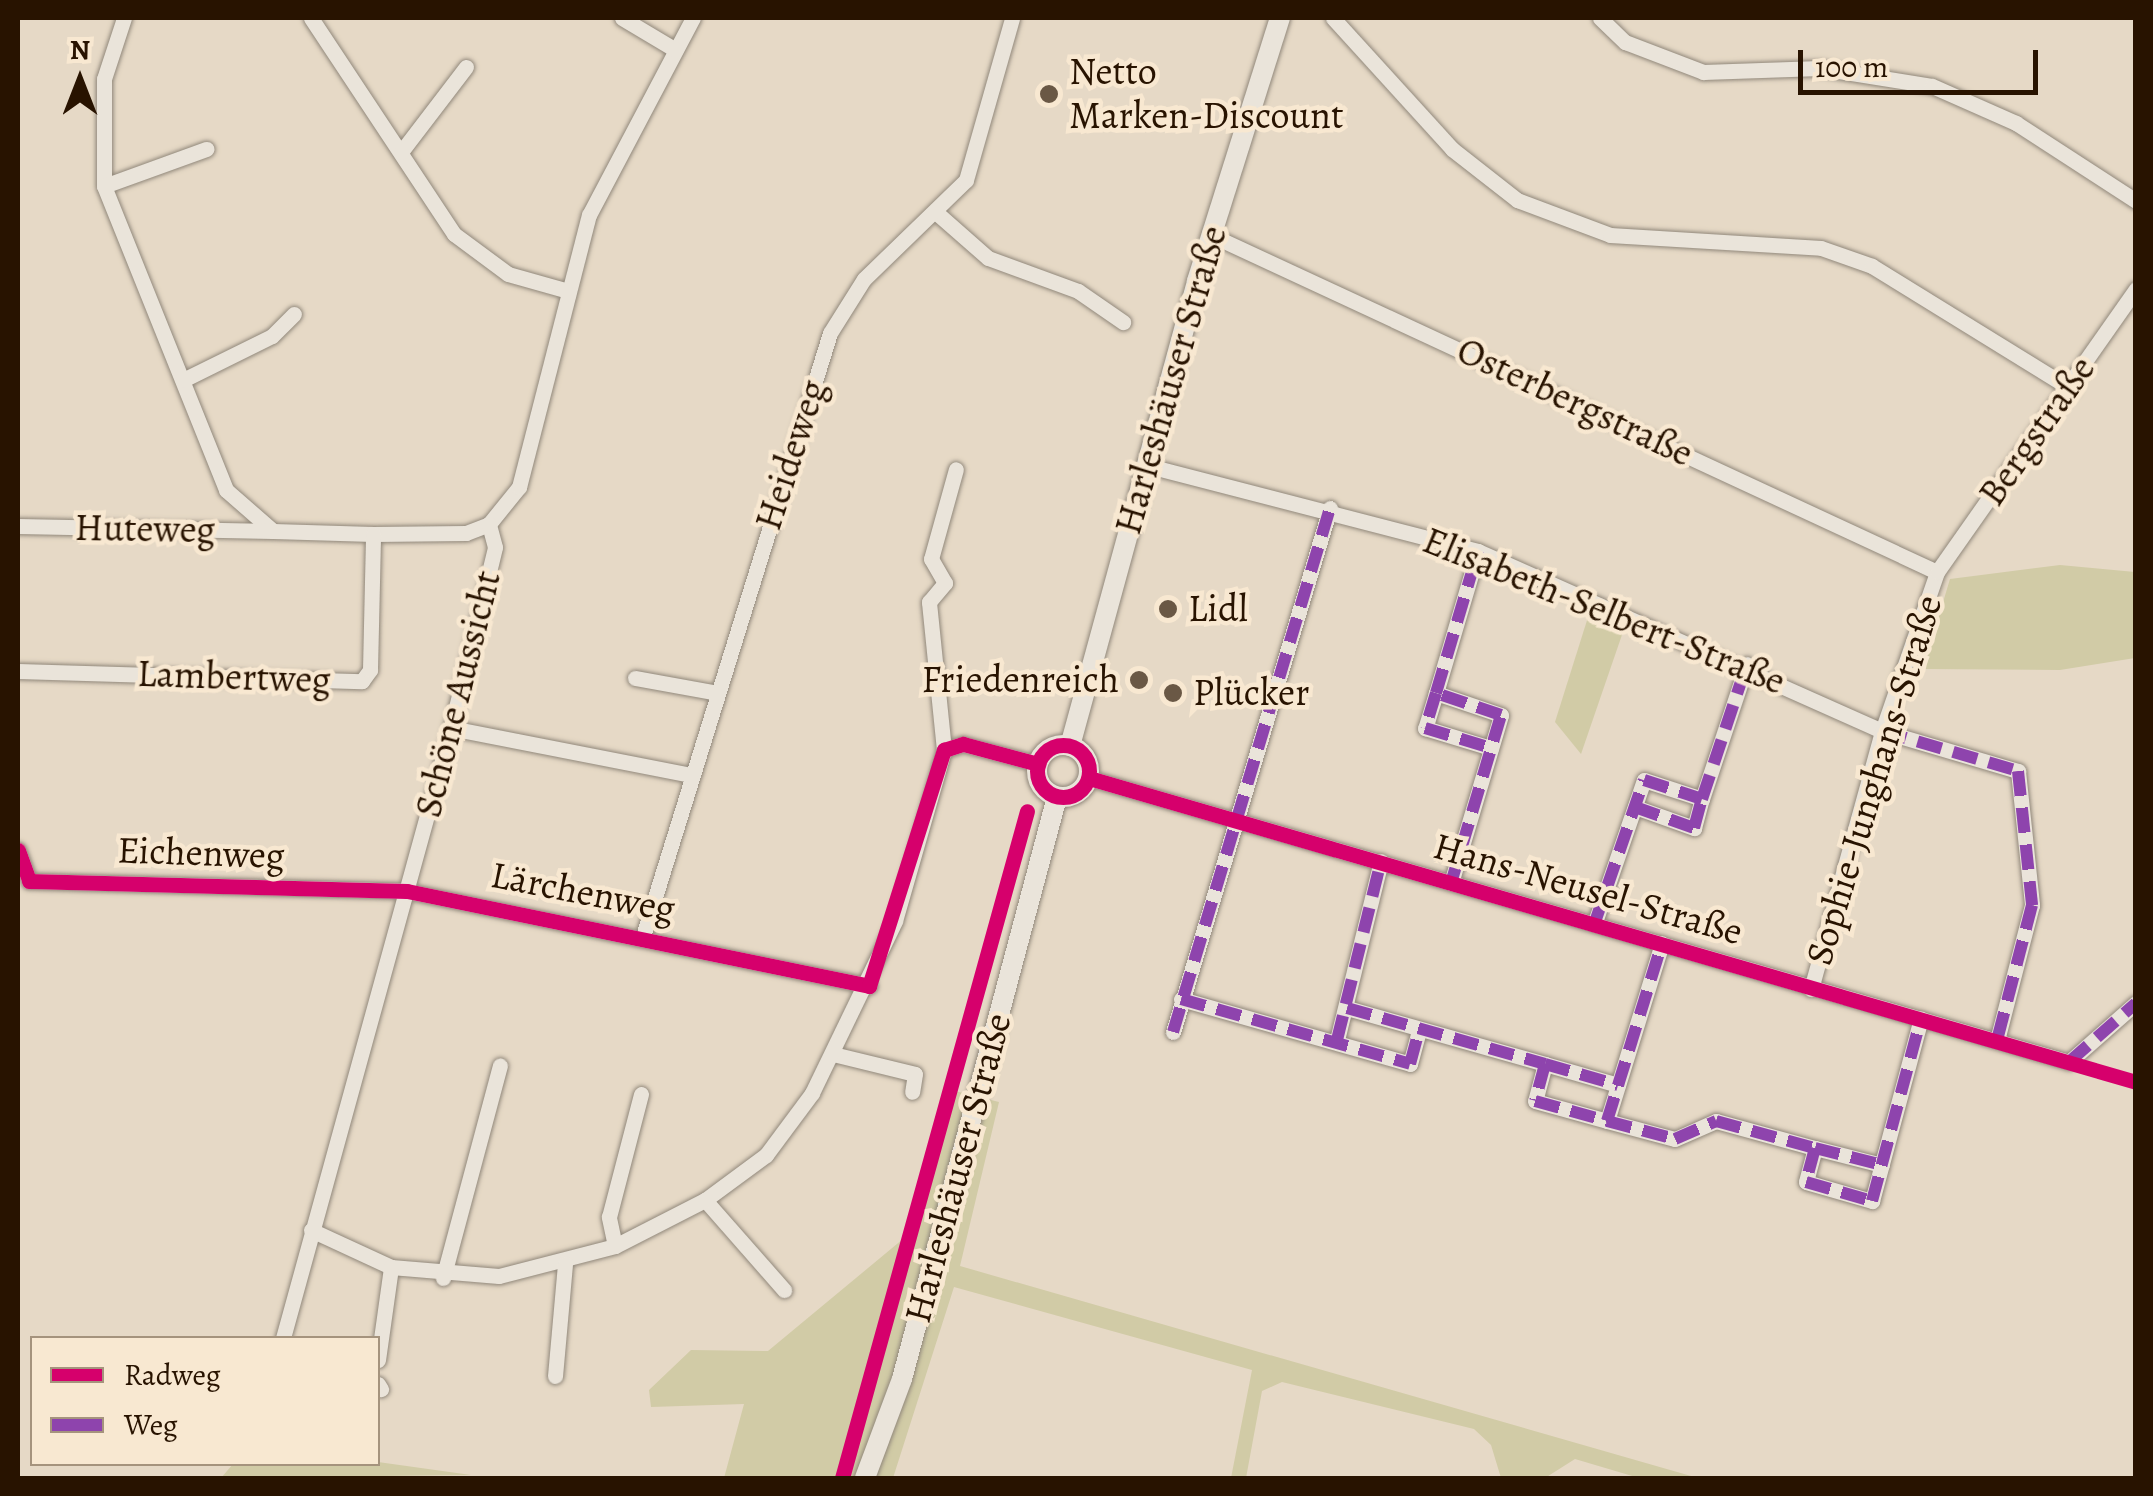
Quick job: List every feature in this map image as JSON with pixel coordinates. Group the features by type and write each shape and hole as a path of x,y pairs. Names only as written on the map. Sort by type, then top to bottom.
{"main road":[{"name":"Harleshäuser Straße","path":"1070,746 1211,235 1280,18"},
{"path":"1070,746 1086,758 1089,778 1077,794 1053,795 1038,764 1050,748 1070,746"},
{"name":"Harleshäuser Straße","path":"864,1478 902,1379 1053,795"}],"street":[{"path":"124,18 104,79 104,186 141,295 183,380 226,490 272,531"},
{"path":"622,18 643,38 674,49"},
{"name":"Schöne Aussicht","path":"283,1336 451,728 496,547 488,524 519,487 566,290 589,215 693,18"},
{"name":"Heideweg","path":"643,936 686,774 830,334 864,279 939,215 972,165 1012,18"},
{"path":"1333,18 1452,149 1518,200 1610,235 1822,248 1872,266 2071,389"},
{"path":"1600,18 1625,42 1703,72 1820,68 1932,86 2016,124 2136,201"},
{"path":"319,22 454,234 508,274 566,290"},
{"path":"400,152 466,67"},
{"path":"104,186 206,149"},
{"path":"939,215 988,258 1078,291 1123,322"},
{"name":"Osterbergstraße","path":"1211,235 1938,572"},
{"name":"Bergstraße","path":"1938,572 2071,389 2136,289"},
{"path":"183,380 272,336 294,314"},
{"name":"Elisabeth-Selbert-Straße","path":"1145,465 1330,508 1478,551 1747,664 1882,730 2018,771 2032,906 1997,1040"},
{"path":"312,1230 391,1267 444,1278 566,1263 615,1246 705,1200 792,1127 869,986 944,750 930,602 946,583 931,559 956,469"},
{"path":"1172,1032 1330,508"},
{"name":"Huteweg","path":"18,526 373,534 488,524"},
{"name":"Lambertweg","path":"18,671 362,681 373,534"},
{"path":"1478,551 1425,728 1491,748"},
{"name":"Sophie-Junghans-Straße","path":"1811,989 1882,730 1938,572"},
{"path":"1636,807 1694,828 1747,664"},
{"path":"635,678 713,692"},
{"path":"1436,694 1501,715 1451,883"},
{"path":"451,728 686,774"},
{"path":"944,750 963,744 1038,764"},
{"name":"Hans-Neusel-Straße","path":"1089,778 1235,816 1451,883 2069,1062 2136,1002"},
{"path":"1595,922 1644,780 1702,798"},
{"name":"Eichenweg","path":"18,850 29,881 407,891"},
{"path":"1337,1040 1348,1008 1381,861"},
{"name":"Lärchenweg","path":"407,891 643,936 869,986"},
{"path":"1607,1121 1662,943"},
{"path":"1181,999 1337,1040 1410,1064 1419,1030"},
{"path":"1348,1008 1618,1085"},
{"path":"1815,1148 1806,1182 1872,1201 1921,1018"},
{"path":"833,1054 915,1074 912,1092"},
{"path":"1545,1064 1535,1101 1675,1139 1716,1121 1882,1165"},
{"path":"444,1278 500,1066"},
{"path":"615,1246 609,1217 642,1094"},
{"path":"705,1200 784,1290"},
{"path":"555,1376 566,1263"},
{"path":"380,1346 391,1267"}],"shaded area":[{"path":"2060,565 2135,572 2135,658 2060,670 1923,669 1950,579"},
{"path":"1589,614 1624,629 1581,754 1555,722"},
{"path":"947,1089 999,1102 960,1266 1698,1478 1639,1478 1575,1459 1545,1478 1501,1478 1491,1445 1474,1429 1282,1382 1262,1391 1246,1478 1231,1478 1252,1370 954,1287 893,1478 724,1478 744,1404 651,1407 649,1390 691,1350 768,1351 909,1234"},
{"path":"380,1462 471,1475 221,1478 231,1466 380,1466"}],"marked path":[{"path":"1173,1032 1330,508"},
{"path":"1451,883 1501,715 1436,693 1478,551"},
{"path":"1595,922 1644,780 1702,799 1747,664"},
{"path":"1436,693 1425,728 1491,748"},
{"path":"1882,731 2018,771 2032,905 1997,1040"},
{"path":"1635,807 1694,828 1702,799"},
{"path":"1337,1040 1381,861"},
{"path":"1347,1008 1545,1064 1535,1101 1607,1121 1662,943"},
{"path":"1181,999 1410,1064 1419,1030"},
{"path":"2069,1062 2136,1003"},
{"path":"1607,1121 1675,1139 1716,1121 1815,1148 1806,1182 1872,1201 1921,1018"},
{"path":"1545,1064 1618,1085"},
{"path":"1815,1148 1882,1165"}],"cycle path":[{"path":"18,850 29,881 407,891 869,986 944,750 963,744 1038,764"},
{"path":"1063,745 1082,752 1089,771 1082,790 1063,797 1044,790 1037,771 1044,752 1063,745"},
{"path":"1089,778 2136,1082"},
{"path":"842,1478 1027,811"}],"place":[{"name":"Netto Marken-Discount","path":"1049,94"},
{"name":"Lidl","path":"1168,609"},
{"name":"Friedenreich","path":"1139,680"},
{"name":"Plücker","path":"1173,693"}]}
